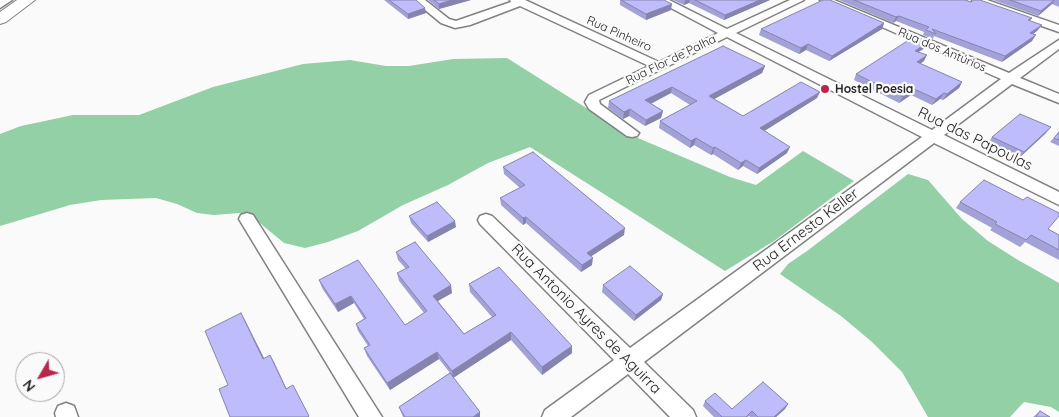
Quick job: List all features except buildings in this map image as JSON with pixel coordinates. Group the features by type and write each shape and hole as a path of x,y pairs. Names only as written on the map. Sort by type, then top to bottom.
{"street":[{"path":"0,5 7,0"},
{"path":"0,19 26,0"},
{"path":"418,0 445,22 456,24 466,23 518,1"},
{"name":"Rua das Papoulas","path":"661,0 1059,199"},
{"name":"Rua Flor de Palha","path":"632,133 594,106 592,102 594,98 798,0"},
{"name":"Rua dos Antúrios","path":"825,0 1059,99"},
{"path":"977,0 1059,29"},
{"name":"Rua Pinheiro","path":"518,1 568,26 658,66"},
{"name":"Rua Ernesto Keller","path":"553,417 1059,43"},
{"path":"247,219 371,417"},
{"name":"Rua Antonio Ayres de Aguirra","path":"486,220 685,417"}],"green space":[{"path":"507,58 626,133 730,177 756,185 803,151 854,181 774,241 725,271 530,147 488,163 448,185 403,205 358,231 305,248 284,243 255,219 239,213 214,215 197,213 177,204 156,198 101,200 70,205 0,226 0,134 21,126 73,115 139,115 213,87 303,64 350,60 386,66 409,66 453,59"},
{"path":"908,174 928,180 962,219 988,241 1059,283 1059,412 1051,407 1024,402 1010,417 928,417 902,372 872,342 841,316 780,274 788,264"}],"place":[{"name":"Hostel Poesia","path":"825,89"}]}
